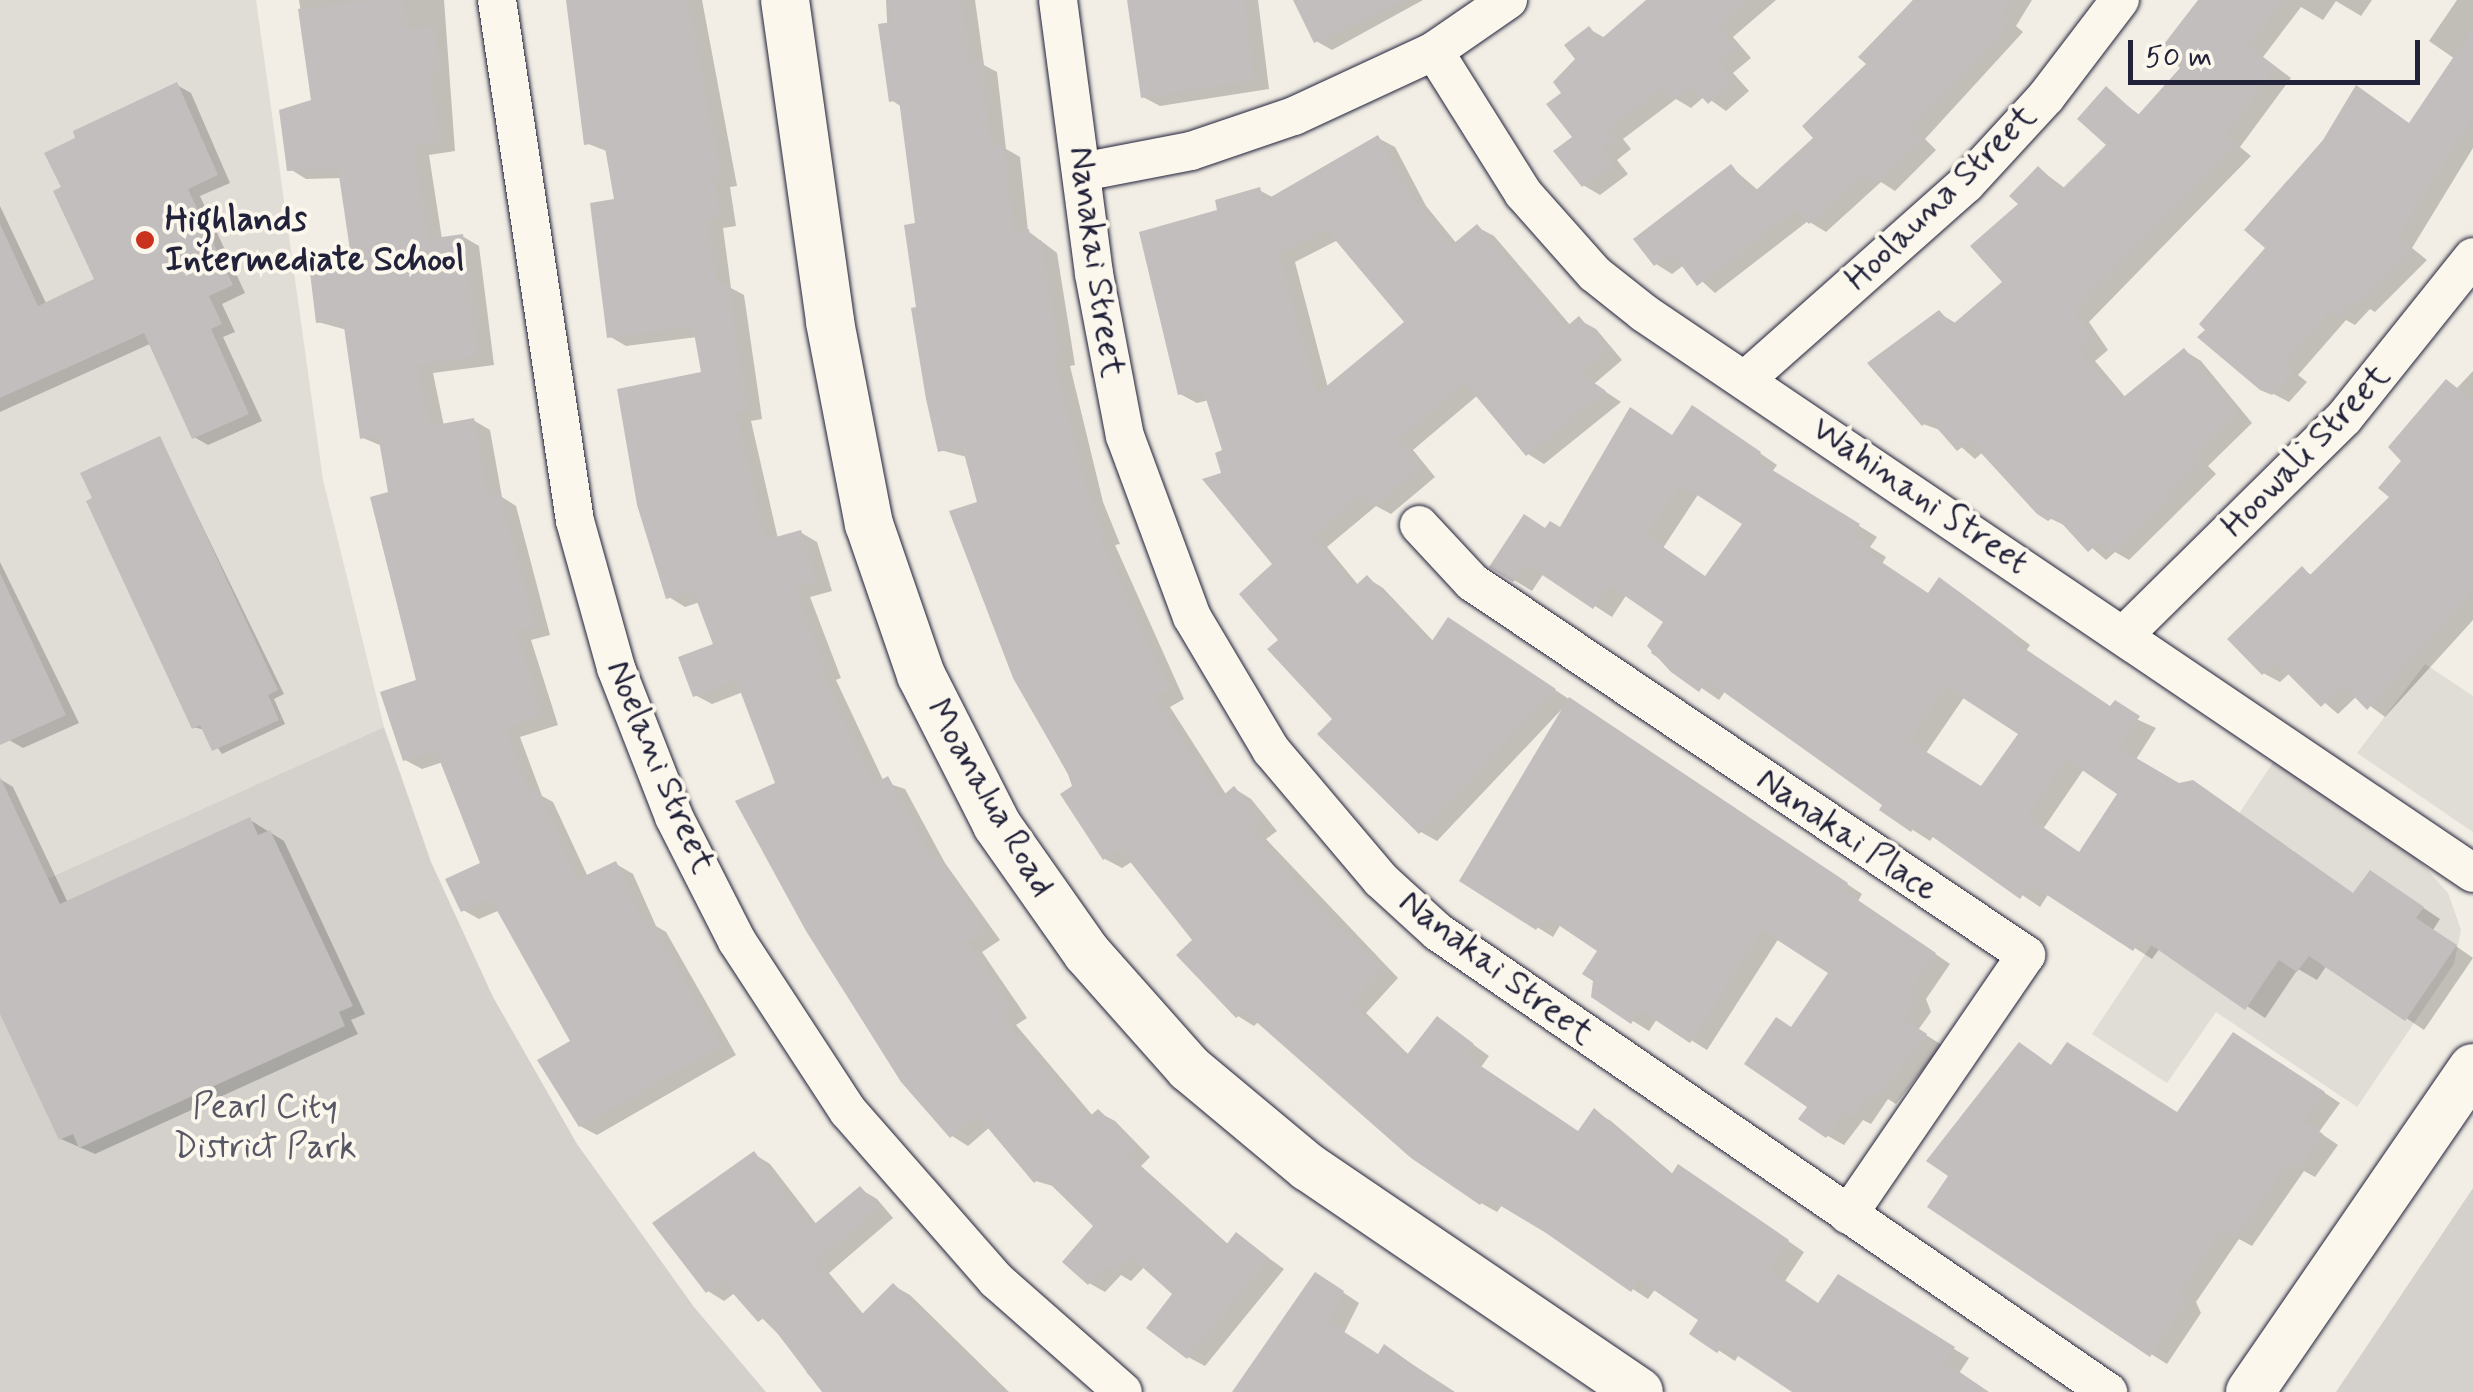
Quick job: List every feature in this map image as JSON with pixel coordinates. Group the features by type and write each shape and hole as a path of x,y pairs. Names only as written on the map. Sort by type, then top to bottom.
{"main road":[{"name":"Moanalua Road","path":"785,0 830,322 870,524 921,675 998,825 1087,954 1190,1068 1308,1166 1639,1392"},
{"path":"2250,1392 2473,1068"}],"street":[{"name":"Noelani Street","path":"497,0 575,521 616,668 674,817 737,941 848,1111 996,1280 1123,1392"},
{"name":"Nanakai Street","path":"1058,0 1114,387 1142,492 1192,617 1271,750 1381,880 1438,932 2108,1392"},
{"path":"1082,172 1248,134 1434,52 1508,0"},
{"name":"Hoolauna Street","path":"1745,380 1966,184 2046,97 2120,0"},
{"name":"Wahinani Street","path":"1434,52 1558,236 1644,313 2126,633 2473,873"},
{"name":"Hoowali Street","path":"2126,633 2344,418 2473,257"},
{"name":"Nanakai Place","path":"1419,524 1472,582 2026,955 1848,1215"}],"shaded area":[{"name":"Highlands Intermediate School","path":"0,0 256,0 323,480 384,727 0,900"},
{"path":"2425,664 2473,696 2473,832 2357,753"},
{"path":"2274,761 2412,853 2448,893 2461,930 2454,964 2357,1107 2216,1012 2167,1083 2092,1034"}],"green space":[{"name":"Pearl City District Park","path":"384,727 431,862 493,997 577,1144 694,1307 766,1392 0,1392 0,900"},
{"path":"2473,1188 2473,1392 2336,1392"}],"building":[{"path":"404,0 408,29 433,26 440,72 430,74 440,143 414,146 428,239 463,234 478,356 417,365 430,426 474,418 488,496 500,493 535,626 516,631 543,716 505,728 530,792 537,789 578,879 616,861 644,922 650,919 721,1046 579,1127 537,1060 570,1041 490,898 461,912 445,879 480,863 436,751 403,761 380,692 416,680 370,497 388,492 378,435 360,439 343,320 316,323 309,264 351,257 338,169 287,171 279,110 311,100 298,9"},
{"path":"566,0 687,0 722,178 714,179 720,217 707,219 717,285 728,283 747,411 736,412 765,540 801,530 816,582 795,588 826,669 821,671 874,784 888,776 933,860 938,856 986,931 968,942 1012,1008 1001,1015 1088,1118 1098,1109 1136,1146 1127,1155 1226,1245 1236,1232 1269,1258 1187,1359 1146,1328 1172,1294 1130,1256 1114,1273 1105,1266 1088,1285 1062,1262 1093,1226 1042,1176 1034,1183 977,1115 950,1138 901,1082 806,931 735,801 775,783 736,680 693,697 678,657 713,644 693,591 666,599 637,505 617,389 701,372 693,327 607,338 590,203 614,199 604,142 584,145"},
{"path":"889,0 961,0 970,61 981,60 991,146 1004,145 1014,231 1029,229 1031,242 1041,240 1060,356 1054,357 1087,490 1105,535 1100,536 1169,690 1155,698 1220,798 1234,786 1262,821 1251,829 1336,926 1384,968 1352,1002 1360,1013 1406,1056 1437,1016 1474,1044 1466,1056 1578,1131 1594,1108 1671,1175 1678,1164 1789,1240 1770,1270 1818,1303 1838,1274 1955,1347 1945,1362 1989,1392 1792,1392 1723,1346 1717,1353 1689,1334 1698,1320 1639,1280 1631,1292 1546,1233 1486,1197 1480,1205 1411,1158 1244,1011 1236,1018 1176,955 1192,940 1120,849 1103,860 1060,794 1072,786 1068,774 1013,678 949,511 977,502 962,446 938,452 926,399 911,308 916,307 904,225 915,223 899,100 889,102 878,24 892,22"},
{"path":"1127,0 1245,0 1253,80 1141,98"},
{"path":"1293,0 1402,0 1314,43"},
{"path":"1646,0 1748,0 1718,27 1736,48 1718,62 1734,81 1708,104 1691,85 1673,100 1662,88 1608,129 1616,138 1602,149 1613,164 1582,187 1553,151 1572,137 1546,104 1561,93 1553,82 1575,59 1564,45 1589,26 1600,40"},
{"path":"1913,0 2013,0 2001,15 2009,22 1989,48 1911,128 1922,139 1877,183 1864,175 1809,224 1795,210 1697,286 1672,253 1654,266 1633,239 1731,164 1753,193 1813,138 1802,126 1866,64 1858,57"},
{"path":"2198,0 2283,0 2248,46 2276,67 2225,136 2236,145 2074,311 2093,339 2080,351 2121,399 2184,348 2237,412 2193,456 2201,464 2167,495 2170,499 2111,553 2101,541 2088,552 2055,516 2048,521 2037,514 1970,441 1957,451 1929,419 1922,426 1867,363 1939,310 1952,325 2002,282 1970,246 2018,204 2009,196 2038,166 2062,189 2106,145 2077,119 2106,86 2138,115 2180,68 2161,48"},
{"path":"2473,28 2473,117 2397,237 2413,249 2358,305 2353,300 2338,318 2330,311 2284,364 2293,372 2272,395 2260,390 2197,337 2205,330 2199,324 2265,248 2244,230 2323,140 2356,85 2409,123"},
{"path":"177,82 218,175 188,189 233,285 209,296 222,324 211,329 249,414 192,439 144,333 0,398 0,224 38,306 94,279 53,191 61,187 44,153 75,138 73,131"},
{"path":"1378,135 1410,194 1452,245 1477,224 1566,327 1579,316 1607,350 1580,373 1606,391 1526,456 1465,383 1398,440 1421,467 1372,507 1362,495 1312,536 1354,587 1367,575 1430,644 1448,617 1556,689 1419,834 1317,734 1332,719 1267,649 1278,640 1239,594 1272,564 1202,479 1221,473 1215,453 1222,450 1203,389 1178,395 1139,232 1217,210 1215,200 1260,187 1264,201","holes":["1326,229 1404,322 1317,394 1279,253"]},
{"path":"2446,379 2473,401 2473,591 2367,710 2343,685 2321,707 2276,662 2262,675 2227,639 2302,566 2310,575 2389,497 2378,488 2401,461 2388,447"},
{"path":"1692,405 1761,452 1756,460 1860,524 1853,535 1869,545 1865,551 1928,593 1939,577 2013,632 2009,638 2110,706 2115,700 2140,716 2119,748 2179,783 2193,780 2353,893 2370,870 2424,907 2416,918 2457,945 2405,1021 2309,956 2297,972 2279,960 2245,1010 2141,938 2133,951 2030,884 2020,899 1916,825 1911,832 1879,810 1882,805 1707,680 1699,692 1671,672 1647,646 1663,622 1609,585 1593,609 1526,564 1513,582 1489,567 1524,514 1545,528 1550,521 1560,527 1630,407 1672,435","holes":["1680,484 1742,524 1705,576 1646,535","1946,687 2018,734 1981,786 1909,741","2066,759 2117,794 2079,852 2027,816"]},
{"path":"160,436 278,690 268,695 279,720 212,751 200,725 192,729 86,501 92,498 80,473"},
{"path":"0,573 66,715 0,745"},
{"path":"1569,697 1848,883 1843,890 1936,953 1911,988 1915,1002 1904,1019 1927,1034 1878,1097 1871,1092 1854,1117 1846,1112 1826,1138 1798,1119 1807,1107 1744,1064 1776,1017 1791,1027 1828,973 1762,930 1690,1043 1640,1010 1631,1024 1591,997 1593,981 1582,974 1597,951 1545,916 1536,930 1459,881"},
{"path":"0,777 60,904 250,817 258,835 270,830 353,1006 339,1012 345,1026 79,1148 73,1134 59,1140 0,1014"},
{"path":"2233,1032 2325,1092 2304,1121 2323,1134 2298,1170 2287,1163 2235,1239 2222,1231 2180,1292 2186,1302 2150,1357 1927,1207 1948,1176 1926,1161 2019,1042 2051,1065 2067,1042 2177,1112"},
{"path":"754,1151 811,1227 860,1186 879,1208 815,1263 860,1316 893,1283 1003,1392 822,1392 765,1317 758,1322 722,1281 706,1293 652,1223"},
{"path":"1315,1272 1344,1291 1329,1322 1378,1354 1384,1344 1451,1392 1232,1392"}],"place":[{"name":"Highlands Intermediate School","path":"145,240"}]}
